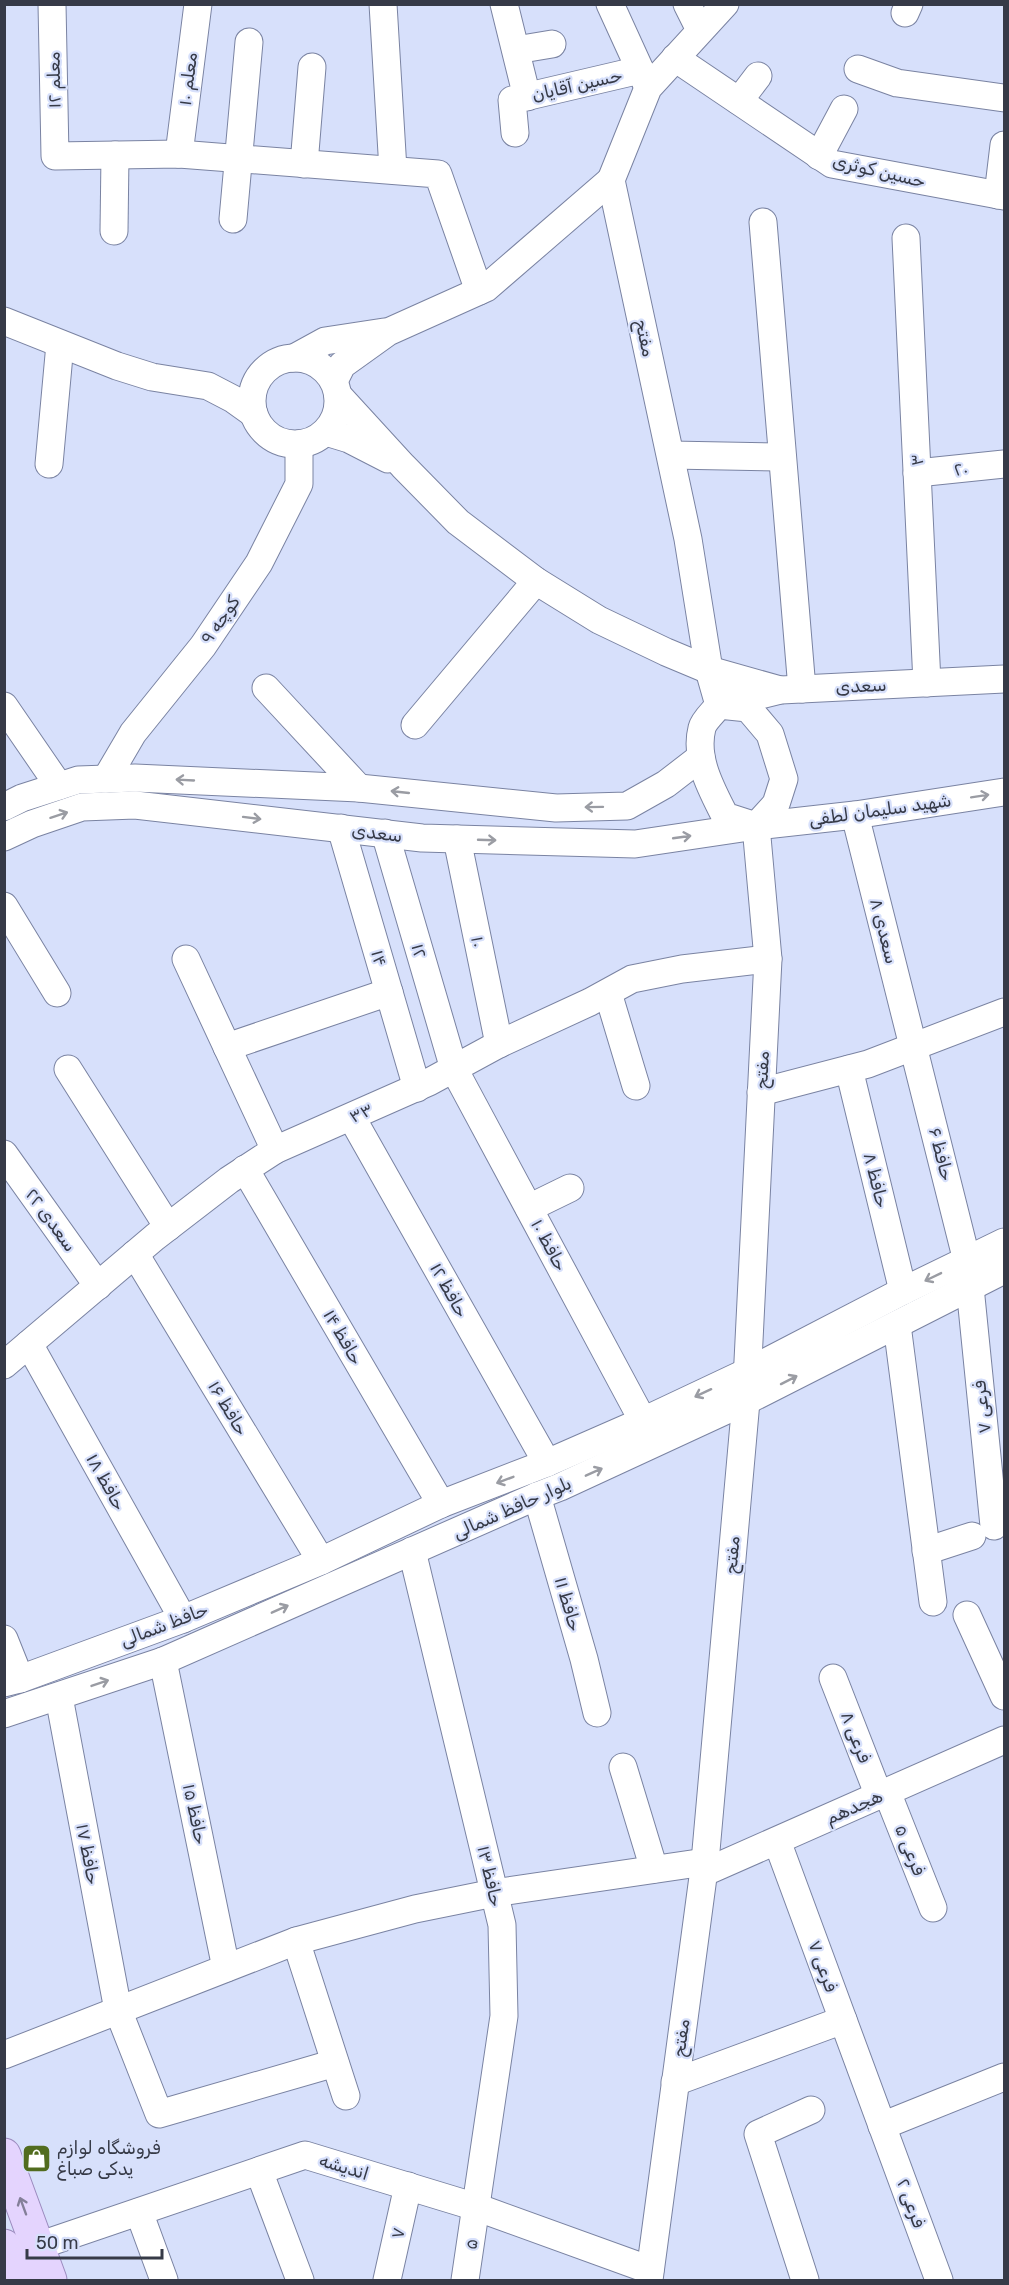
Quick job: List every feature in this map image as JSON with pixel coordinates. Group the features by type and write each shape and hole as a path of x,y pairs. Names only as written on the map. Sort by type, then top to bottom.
{"main road":[{"path":"4,2155 50,2280"},
{"path":"4,2246 17,2280"}],"street":[{"name":"معلم ۱۲","path":"52,4 55,156 115,155"},
{"name":"معلم ۱۰","path":"179,154 198,4"},
{"path":"383,4 393,170"},
{"path":"504,4 527,97"},
{"path":"610,4 644,79"},
{"path":"687,4 700,30"},
{"path":"262,372 255,385 252,399 254,414 261,427 271,437 285,443 299,444 314,441 326,432 334,422 338,408 336,388 342,365 388,332 486,288 611,180 644,79 675,58 725,4"},
{"path":"233,219 249,42"},
{"path":"516,50 552,44"},
{"name":"حسین کوثری","path":"675,58 832,164 1001,196"},
{"path":"304,164 312,67"},
{"path":"858,69 897,83 1005,98"},
{"path":"739,101 758,76"},
{"name":"حسین آقایان","path":"515,133 513,100 644,79"},
{"path":"819,156 844,109"},
{"path":"1001,196 1005,145"},
{"path":"114,231 115,155 179,154 438,174 479,291"},
{"name":"مفتح","path":"611,180 671,455 688,539 709,670 719,705"},
{"path":"207,386 262,372 282,359 306,359 317,364 327,371 336,388 402,466 458,522 536,581 599,620 709,670 791,689 782,457 763,222"},
{"name":"۳","path":"906,238 927,683"},
{"path":"4,321 152,377 207,386 233,399 254,414"},
{"path":"294,358 326,341 388,332"},
{"path":"49,464 60,344"},
{"path":"326,432 349,439 402,466"},
{"name":"کوچه ۹","path":"106,779 133,733 203,646 259,563 299,484 299,444"},
{"path":"671,455 782,457"},
{"name":"۲۰","path":"917,473 1005,464"},
{"path":"415,726 536,581"},
{"name":"سعدی","path":"719,705 791,689 1005,679"},
{"path":"266,688 360,788"},
{"path":"719,705 748,708 770,734 784,779 776,804 756,826 725,816 710,786 701,757 702,726 719,705"},
{"path":"4,706 59,786"},
{"path":"4,807 78,780 135,778 360,788 556,808 627,806 666,784 701,757"},
{"name":"شهید سلیمان لطفی","path":"756,826 855,815 1005,792"},
{"name":"سعدی","path":"4,837 32,824 82,807 135,805 457,839 635,844 756,826"},
{"path":"627,806 635,844"},
{"name":"سعدی ۸","path":"855,815 914,1047"},
{"name":"مفتح","path":"650,2275 704,1868 746,1401 768,959 756,826"},
{"name":"۱۴","path":"341,828 417,1088"},
{"name":"۱۲","path":"385,833 454,1069"},
{"name":"۱۰","path":"457,839 499,1044"},
{"path":"4,906 57,993"},
{"path":"186,959 275,1150"},
{"name":"۳۳","path":"4,1365 168,1227 245,1169 275,1150 417,1088 499,1044 608,993 632,979 672,971 768,959"},
{"path":"227,1047 389,992"},
{"path":"608,993 636,1086"},
{"path":"761,1092 849,1069 1005,1012"},
{"name":"حافظ ۶","path":"914,1047 967,1260"},
{"path":"68,1069 168,1227"},
{"name":"حافظ ۱۰","path":"454,1069 643,1422"},
{"name":"حافظ ۸","path":"849,1069 903,1292"},
{"name":"حافظ ۱۲","path":"352,1118 547,1463"},
{"name":"سعدی ۲۲","path":"7,1164 98,1286"},
{"name":"حافظ ۱۴","path":"245,1169 441,1504"},
{"path":"529,1208 570,1188"},
{"name":"بلوار حافظ شمالی","path":"321,1562 441,1504 547,1463 643,1422 1005,1242"},
{"name":"حافظ ۱۶","path":"135,1254 321,1562"},
{"name":"بلوار حافظ شمالی","path":"4,1714 163,1660 654,1445 1005,1270"},
{"name":"فرعی ۷","path":"926,1551 983,1531 970,1287"},
{"path":"897,1325 933,1602"},
{"name":"حافظ ۱۸","path":"29,1344 183,1619"},
{"name":"حافظ ۱۱","path":"537,1496 584,1659 597,1713"},
{"name":"حافظ ۱۳","path":"412,1551 502,1925 504,2016 476,2207"},
{"name":"حافظ شمالی","path":"12,1681 183,1619 321,1562"},
{"path":"967,1615 1005,1696"},
{"path":"4,1639 12,1681"},
{"name":"حافظ ۱۵","path":"163,1660 226,1968"},
{"name":"فرعی ۸","path":"832,1678 883,1794"},
{"name":"حافظ ۱۷","path":"59,1697 118,2010 159,2115 335,2063"},
{"name":"هجدهم","path":"4,2055 296,1941 415,1909 494,1893 654,1869 704,1868 777,1841 1005,1740"},
{"path":"623,1767 654,1869"},
{"name":"فرعی ۵","path":"883,1794 933,1908"},
{"name":"فرعی ۷","path":"777,1841 870,2092"},
{"path":"296,1941 346,2096"},
{"path":"675,2082 843,2020"},
{"path":"882,2126 1005,2077"},
{"name":"فرعی ۲","path":"870,2092 939,2280"},
{"path":"806,2280 758,2134 811,2110"},
{"name":"اندیشه","path":"38,2246 305,2155 476,2207 650,2275"},
{"path":"259,2171 300,2280"},
{"name":"۷","path":"387,2280 408,2186"},
{"name":"۵","path":"465,2280 476,2207"},
{"path":"139,2212 164,2280"}],"place":[{"name":"فروشگاه لوازم یدکی صباغ","path":"36,2158"}]}
